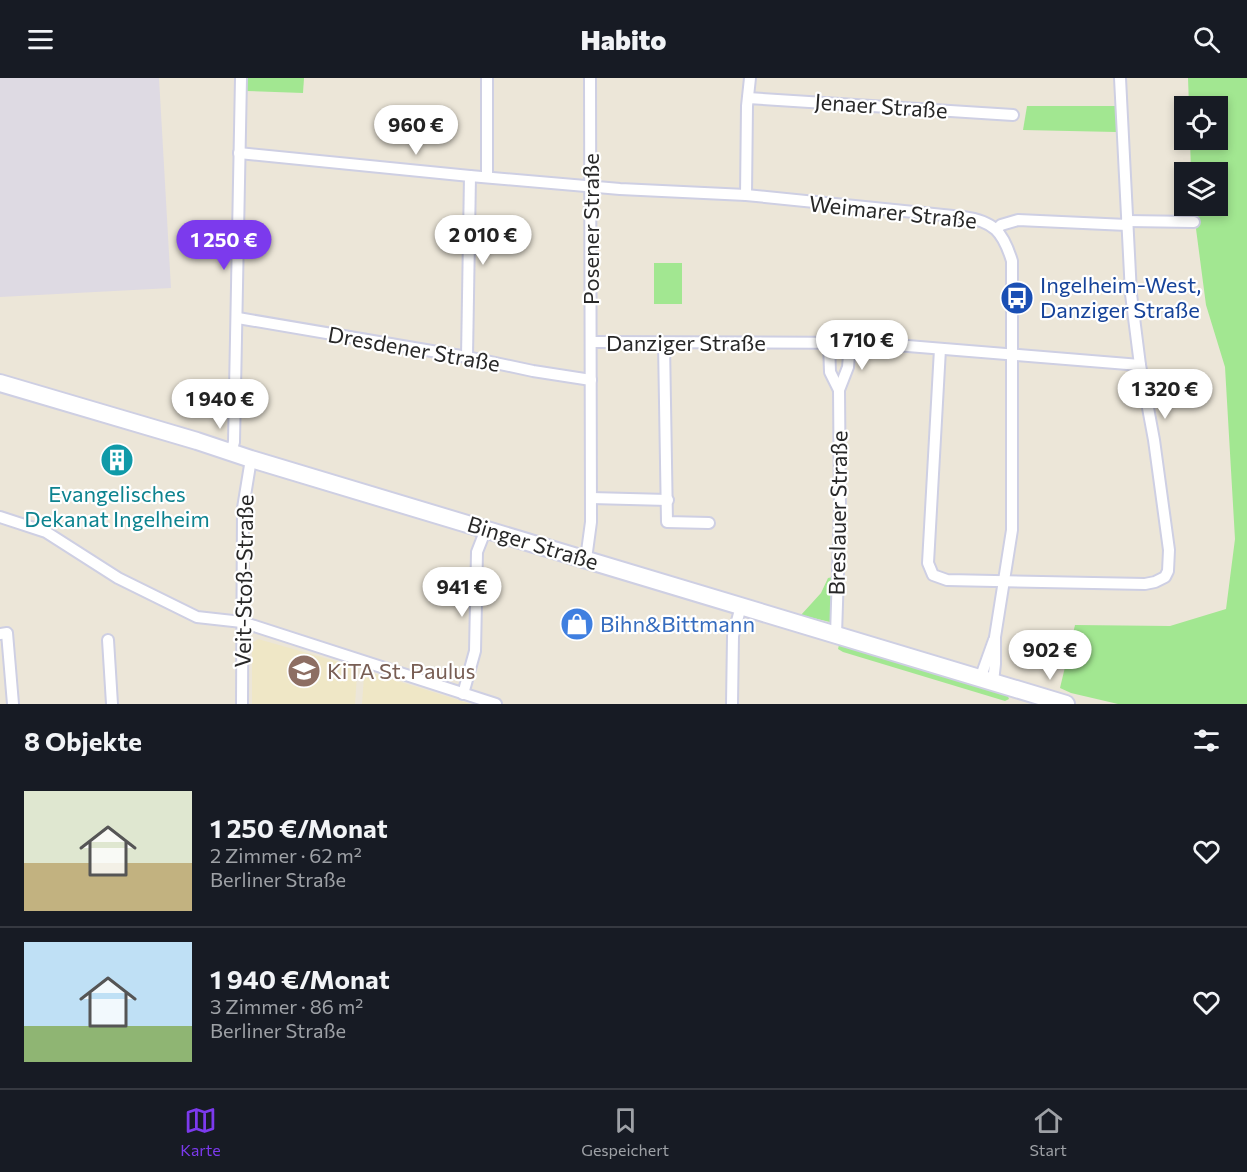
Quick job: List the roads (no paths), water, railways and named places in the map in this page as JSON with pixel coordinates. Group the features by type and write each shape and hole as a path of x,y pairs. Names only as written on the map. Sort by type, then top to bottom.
{"main road":[{"name":"Binger Straße","path":"0,383 1066,704"}],"street":[{"path":"231,452 234,442 238,318 241,78"},
{"path":"487,78 487,177"},
{"name":"Posener Straße","path":"586,559 591,522 590,78"},
{"path":"746,195 750,78"},
{"path":"940,348 928,563 930,570 938,577 947,580 1145,584 1165,577 1168,571 1169,550 1131,294 1120,78"},
{"name":"Jenaer Straße","path":"748,98 1013,115"},
{"name":"Weimarer Straße","path":"239,153 470,176 746,195 976,218 997,229 1007,245 1012,261 1012,530 987,680"},
{"path":"467,357 470,176"},
{"path":"997,229 1018,220 1194,222"},
{"name":"Dresdener Straße","path":"238,318 591,380"},
{"name":"Danziger Straße","path":"591,342 850,343 940,348 1140,365"},
{"path":"664,343 667,522 709,523"},
{"name":"Breslauer Straße","path":"829,343 830,372 839,390"},
{"name":"Breslauer Straße","path":"836,635 840,510 839,390 848,367 850,343"},
{"name":"Veit-Stoß-Straße","path":"242,704 243,508 251,459"},
{"path":"591,498 668,500"},
{"path":"0,517 46,532 118,578 197,617 242,622 496,704"},
{"path":"463,694 475,651 477,552 486,529"},
{"path":"732,704 733,636 741,606"},
{"path":"0,634 7,633 13,704"},
{"path":"108,640 112,704"}],"place":[{"name":"Ingelheim-West, Danziger Straße","path":"1017,298"},
{"name":"Evangelisches Dekanat Ingelheim","path":"117,460"},
{"name":"Bihn&Bittmann","path":"577,624"},
{"name":"KiTA St. Paulus","path":"304,671"}]}
